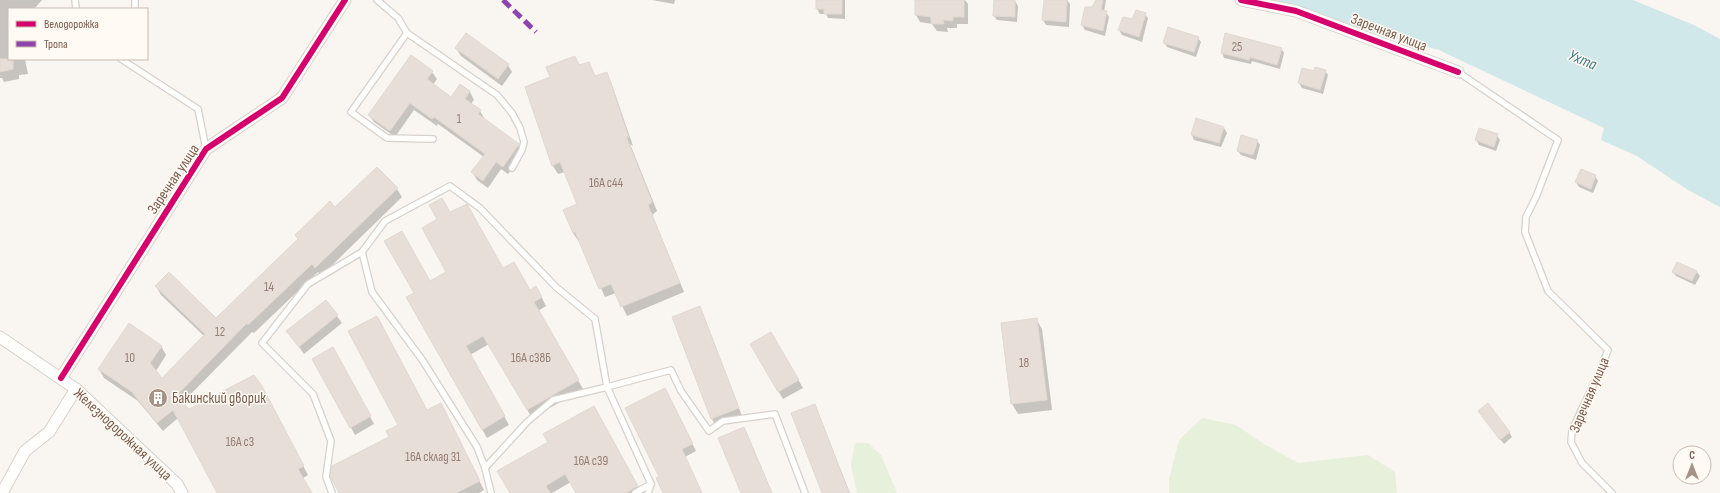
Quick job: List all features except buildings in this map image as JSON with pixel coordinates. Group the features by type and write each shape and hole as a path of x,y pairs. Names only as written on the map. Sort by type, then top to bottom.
{"street":[{"name":"Заречная улица","path":"61,378 206,149 282,98 345,0"},
{"name":"Заречная улица","path":"1241,0 1296,12 1458,72"},
{"name":"Железнодорожная улица","path":"0,337 76,389 177,484 182,493"},
{"path":"0,493 4,491 25,451 49,432 76,389"}],"lane":[{"path":"377,0 398,18 407,33 497,95 512,113 520,128 524,142 522,150 512,168"},
{"path":"407,33 351,112 387,138 433,140"},
{"path":"122,60 198,109 206,149"},
{"name":"Заречная улица","path":"1458,72 1558,140 1536,198 1526,217 1525,232 1548,291 1608,350 1572,430 1571,442 1582,464 1612,493"},
{"path":"332,493 326,477 331,441 313,394 262,343 308,284 362,252 385,221 450,186 480,208 556,287 594,319 607,387 651,484 648,493"},
{"path":"362,252 372,292 423,361 477,447 492,493"},
{"path":"485,468 527,422 553,400 672,370 681,391 708,431 723,421 775,414 805,493"},
{"path":"635,493 651,484"}],"green space":[{"path":"1202,418 1236,425 1264,444 1298,463 1368,455 1395,472 1397,493 1169,493 1169,479 1179,440"},
{"path":"855,443 868,443 881,455 897,493 857,493 851,465"}],"water":[{"name":"Ухта","path":"1266,0 1633,0 1696,26 1720,39 1720,207 1688,190 1637,156 1601,140 1604,128 1439,50 1368,31 1310,11"}],"marked path":[{"path":"503,0 536,32"}],"cycle path":[{"path":"61,378 206,149 282,98 345,0"},
{"path":"1241,0 1296,11 1458,72"}],"place":[{"name":"Бакинский дворик","path":"158,398"}]}
